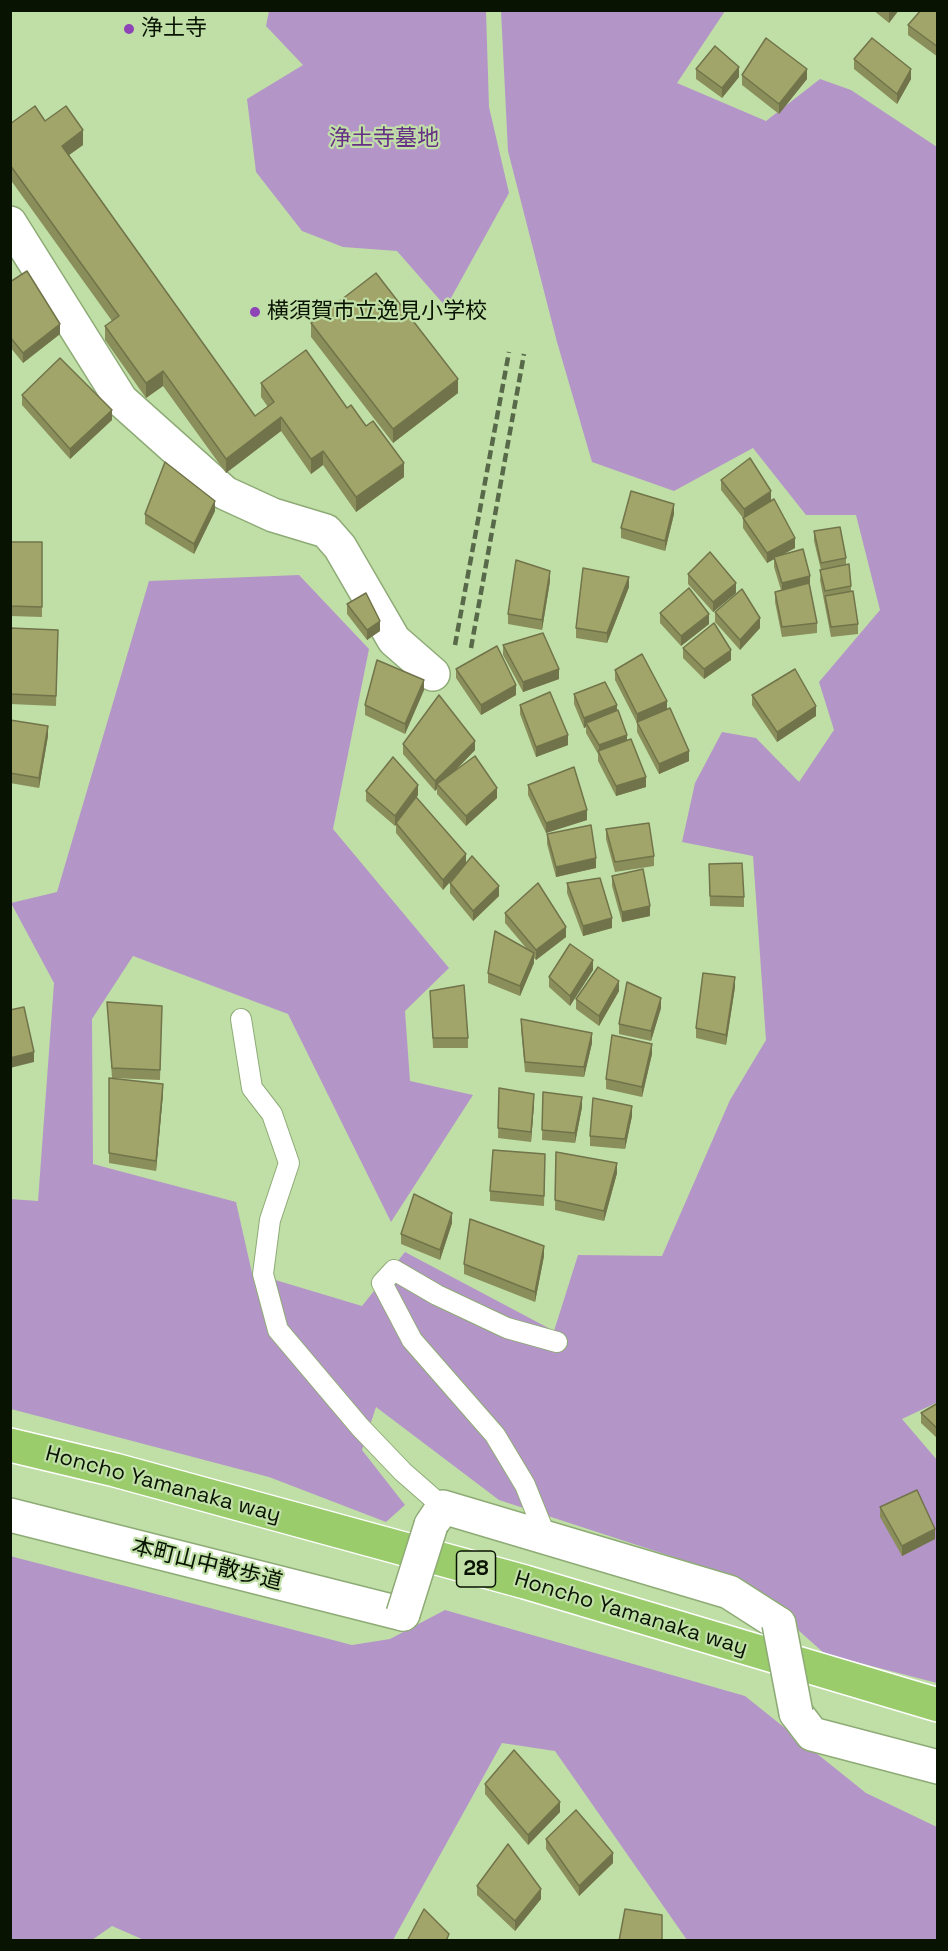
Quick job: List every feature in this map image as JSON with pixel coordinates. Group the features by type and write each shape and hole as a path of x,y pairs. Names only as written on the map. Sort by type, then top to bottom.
{"highway":[{"name":"Honcho Yamanaka way","path":"10,1445 126,1473 525,1582 938,1705"},
{"name":"Honcho Yamanaka way","path":"10,1466 111,1488 501,1596 938,1724"}],"street":[{"path":"10,223 121,400 225,493 273,515 326,531 340,547 394,640 433,674"},
{"name":"本町山中散歩道","path":"10,1515 403,1614 437,1516"},
{"path":"437,1516 546,1537 729,1592 779,1624 796,1713 812,1734 938,1767"}],"lane":[{"path":"241,1019 252,1088 272,1114 290,1163 270,1220 263,1274 278,1330 360,1427 403,1472 437,1516"},
{"path":"546,1537 525,1485 495,1435 412,1340 382,1283 394,1270 437,1295 507,1328 557,1342"}],"green space":[{"name":"浄土寺墓地","path":"269,11 486,11 489,107 509,193 446,307 397,251 343,247 302,231 256,172 247,99 303,65 266,26"},
{"path":"501,11 725,11 677,83 766,121 820,79 851,90 937,147 938,1402 902,1419 937,1460 937,1683 825,1654 741,1579 499,1500 376,1407 362,1450 405,1505 386,1522 269,1477 11,1409 10,1199 38,1201 54,983 11,903 57,892 149,581 299,575 369,649 333,829 449,968 405,1011 410,1081 473,1095 391,1222 288,1014 133,956 92,1019 93,1164 236,1202 252,1273 362,1306 405,1252 554,1331 578,1255 662,1256 730,1100 766,1040 753,856 682,842 695,783 722,732 756,738 799,782 834,730 819,682 880,610 856,515 806,515 753,448 674,491 592,462 557,342 508,151"},
{"path":"10,1556 352,1645 390,1639 445,1610 745,1696 866,1793 937,1827 937,1940 687,1940 555,1751 502,1743 393,1940 144,1940 112,1926 92,1940 11,1940"}],"building":[{"path":"921,10 938,10 938,47 908,25"},
{"path":"766,38 807,69 779,104 742,75"},
{"path":"872,38 911,69 897,94 854,59"},
{"path":"715,46 739,67 722,88 696,69"},
{"path":"35,106 45,121 66,106 83,130 62,146 255,416 274,402 261,383 306,350 347,408 351,405 366,426 373,421 404,463 356,497 323,451 311,459 281,417 226,459 163,371 146,383 105,326 119,316 10,165 10,124"},
{"path":"27,271 60,324 23,353 10,337 10,282"},
{"path":"376,273 458,379 393,429 311,323"},
{"path":"60,358 112,410 70,449 22,395"},
{"path":"750,458 771,491 744,509 721,480"},
{"path":"165,462 215,501 194,544 145,514"},
{"path":"631,491 674,504 665,541 621,528"},
{"path":"774,499 795,538 767,553 743,518"},
{"path":"840,527 846,558 821,563 814,531"},
{"path":"10,542 42,542 42,607 10,606"},
{"path":"803,549 810,576 782,583 774,557"},
{"path":"710,552 736,583 713,602 688,574"},
{"path":"516,560 550,571 542,620 508,614"},
{"path":"849,564 851,586 825,591 820,570"},
{"path":"583,568 629,577 607,633 576,628"},
{"path":"809,583 817,623 782,627 775,592"},
{"path":"689,588 709,614 681,636 660,613"},
{"path":"742,589 760,618 740,640 715,612"},
{"path":"853,591 858,624 831,627 825,596"},
{"path":"366,593 380,621 367,630 347,604"},
{"path":"714,623 731,650 704,669 683,648"},
{"path":"10,628 58,630 56,696 10,694"},
{"path":"543,633 559,669 523,682 503,645"},
{"path":"497,646 516,685 481,705 456,669"},
{"path":"642,654 667,701 637,714 615,670"},
{"path":"377,660 424,680 405,724 365,705"},
{"path":"795,669 816,706 777,732 752,695"},
{"path":"605,682 617,705 584,718 574,694"},
{"path":"550,692 568,735 536,747 520,705"},
{"path":"439,695 475,741 435,781 403,744"},
{"path":"670,708 689,751 659,764 637,722"},
{"path":"618,710 627,735 599,745 586,723"},
{"path":"10,720 48,726 39,778 10,773"},
{"path":"631,739 646,777 616,786 598,751"},
{"path":"475,756 497,788 466,816 437,784"},
{"path":"393,757 418,785 395,816 366,791"},
{"path":"574,767 587,810 546,823 528,785"},
{"path":"416,797 466,854 443,880 396,823"},
{"path":"649,823 654,856 615,862 606,829"},
{"path":"591,825 596,858 556,867 547,834"},
{"path":"472,856 499,886 473,911 450,883"},
{"path":"742,863 744,897 710,896 709,864"},
{"path":"643,869 650,906 622,912 612,876"},
{"path":"600,878 612,918 583,926 567,883"},
{"path":"538,883 566,927 536,950 505,913"},
{"path":"495,931 534,953 520,986 488,973"},
{"path":"570,944 593,960 570,996 549,977"},
{"path":"598,967 619,981 599,1016 576,999"},
{"path":"703,973 735,977 726,1035 696,1028"},
{"path":"627,982 661,998 651,1031 619,1024"},
{"path":"464,985 468,1038 433,1038 430,991"},
{"path":"107,1002 162,1006 160,1070 112,1068"},
{"path":"24,1007 34,1052 10,1058 10,1010"},
{"path":"521,1019 592,1033 584,1067 525,1062"},
{"path":"612,1035 652,1044 642,1087 606,1079"},
{"path":"109,1078 163,1084 156,1161 109,1153"},
{"path":"499,1088 534,1094 531,1132 498,1128"},
{"path":"543,1092 582,1097 575,1133 542,1130"},
{"path":"593,1098 632,1106 625,1139 590,1136"},
{"path":"493,1150 545,1154 544,1196 490,1191"},
{"path":"556,1152 617,1163 604,1211 555,1200"},
{"path":"414,1194 452,1213 440,1250 401,1234"},
{"path":"470,1219 544,1246 535,1292 464,1264"},
{"path":"938,1403 938,1429 921,1413"},
{"path":"917,1490 935,1529 902,1546 880,1507"},
{"path":"514,1750 560,1802 528,1835 485,1784"},
{"path":"576,1810 613,1853 579,1886 546,1839"},
{"path":"508,1844 541,1889 515,1921 477,1886"},
{"path":"424,1909 449,1934 446,1941 407,1941"},
{"path":"625,1909 662,1915 662,1941 619,1941"}],"railway":[{"path":"455,645 509,352"},
{"path":"471,648 524,354"}],"place":[{"name":"浄土寺","path":"129,29"},
{"name":"横須賀市立逸見小学校","path":"255,312"}]}
